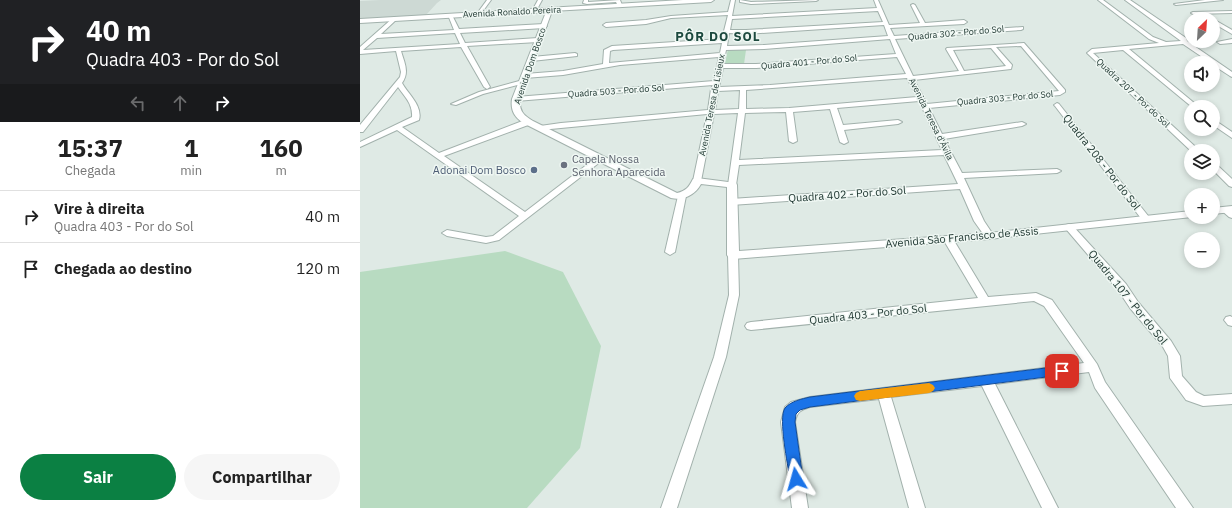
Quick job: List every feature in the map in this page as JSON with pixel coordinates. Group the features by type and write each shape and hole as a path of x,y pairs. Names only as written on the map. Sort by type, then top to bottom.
{"street":[{"path":"478,14 489,0"},
{"path":"534,10 540,0"},
{"path":"586,0 585,2 589,3 618,1 620,5"},
{"name":"Avenida Ronaldo Pereira","path":"360,21 550,10 666,1 711,0"},
{"path":"733,0 743,0 751,4 816,0"},
{"name":"Avenida Teresa de Lisieux","path":"697,181 723,44 733,0"},
{"name":"Avenida Teresa d'Ávila","path":"876,0 899,55 948,152 979,221 989,236"},
{"path":"1100,0 1151,38 1164,44"},
{"path":"1127,0 1184,39"},
{"path":"1176,4 1221,0"},
{"path":"744,43 747,18 751,4"},
{"path":"913,5 923,25"},
{"path":"606,25 646,22 671,17 729,16 747,18 880,8"},
{"name":"Avenida Dom Bosco","path":"550,10 516,99 516,112 528,122 678,196"},
{"path":"1220,13 1232,13"},
{"path":"1220,14 1232,13"},
{"path":"450,16 463,45 487,87"},
{"path":"360,51 394,19"},
{"path":"726,31 746,32 964,22"},
{"path":"1220,25 1232,32"},
{"path":"375,36 544,26"},
{"name":"Quadra 302 - Por do Sol","path":"892,38 1021,28"},
{"name":"Quadra 401 - Por do Sol","path":"606,64 607,50 615,47 892,38"},
{"path":"360,51 398,50 538,40"},
{"path":"1220,42 1232,41"},
{"path":"1124,48 1184,42"},
{"name":"Quadra 303 - Por do Sol","path":"923,102 1063,92 1023,44 949,49 962,72"},
{"path":"669,508 720,357 734,295 731,202 742,112 743,88 910,77 1009,67 992,46"},
{"path":"1124,48 1187,100"},
{"name":"Quadra 207 - Por do Sol","path":"1124,48 1092,51 1090,53 1188,144"},
{"path":"1193,48 1232,75"},
{"path":"360,130 399,83 404,72 398,50"},
{"path":"532,58 575,55"},
{"path":"454,104 481,92 524,79 606,64 721,55"},
{"name":"Quadra 401 - Por do Sol","path":"719,66 756,66 899,55"},
{"path":"360,145 417,116 412,100 402,89 399,83"},
{"name":"Quadra 503 - Por do Sol","path":"516,99 715,86 743,88"},
{"path":"540,128 566,124 710,112 789,110 833,106 923,102"},
{"name":"Quadra 208 - Por do Sol","path":"1057,105 1146,219"},
{"path":"833,106 844,142"},
{"path":"789,110 793,141"},
{"path":"437,156 528,122"},
{"path":"839,128 898,122"},
{"path":"940,137 1022,124"},
{"path":"397,127 522,214"},
{"path":"1220,127 1232,136"},
{"path":"360,136 382,134"},
{"path":"735,162 948,152"},
{"path":"447,233 486,240 496,238 600,158"},
{"path":"959,176 1057,171"},
{"path":"1220,173 1232,184"},
{"path":"670,252 678,196 689,193 695,187 697,181 732,186"},
{"name":"Quadra 402 - Por do Sol","path":"731,202 964,186"},
{"name":"Avenida São Francisco de Assis","path":"733,255 989,236 1184,215"},
{"name":"Quadra 107 - Por do Sol","path":"1069,227 1122,287 1134,305 1167,344 1174,356 1176,378 1191,396 1203,401 1232,399"},
{"path":"948,239 985,301"},
{"name":"Quadra 403 - Por do Sol","path":"752,326 985,301 1032,297 1045,301 1093,367 1100,384 1186,508"},
{"path":"800,508 788,422 790,411 796,406 810,402 1093,367"},
{"path":"986,380 1050,508"},
{"path":"884,394 917,508"}],"shaded area":[{"path":"441,0 426,15 360,19 360,1"}],"green space":[{"path":"728,49 746,50 744,64 725,64"},
{"path":"505,251 563,272 601,346 580,448 527,508 360,508 360,272"}],"slow traffic":[{"path":"860,396 929,388"}],"place":[{"name":"Capela Nossa Senhora Aparecida","path":"564,165"},
{"name":"Adonai Dom Bosco","path":"534,170"}],"district":[{"name":"PÔR DO SOL","path":"718,36"}],"route":[{"path":"796,479 788,422 790,411 796,406 810,402 1062,371"}]}
